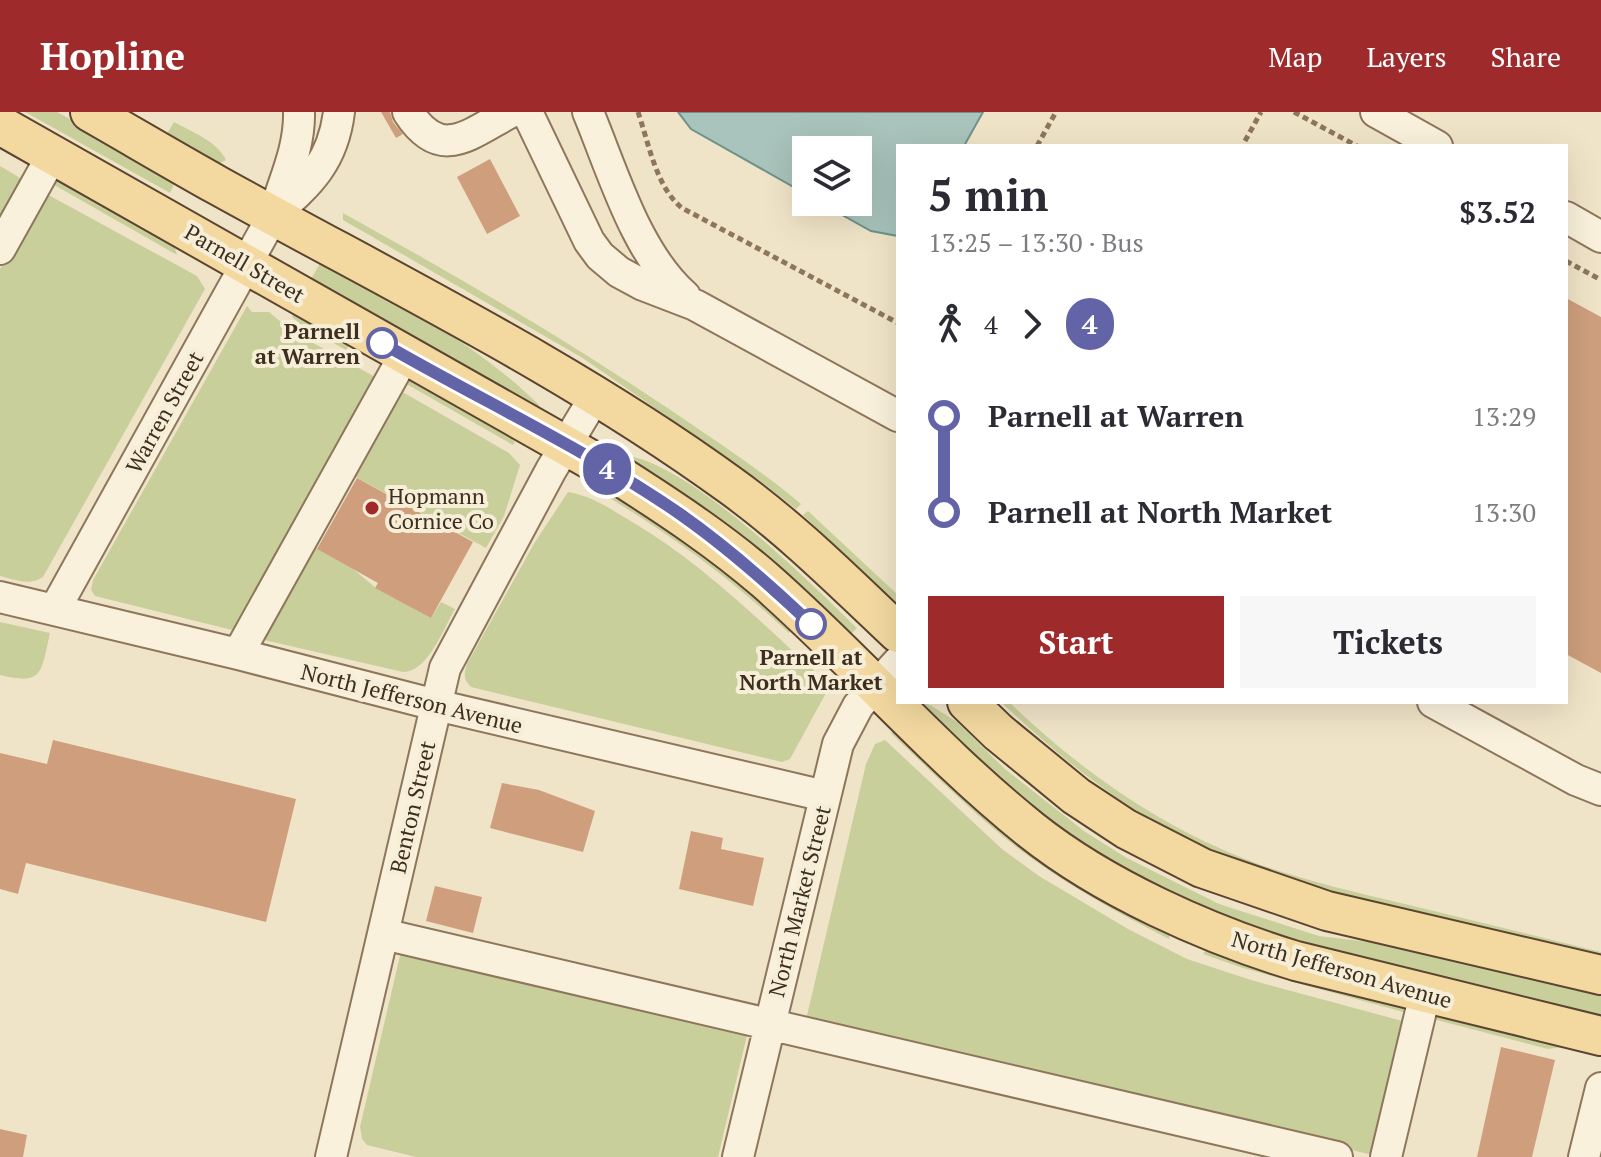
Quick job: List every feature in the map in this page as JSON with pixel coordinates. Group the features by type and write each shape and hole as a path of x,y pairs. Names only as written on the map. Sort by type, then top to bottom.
{"main road":[{"path":"90,112 219,186 432,300 596,395 732,486 791,534 896,631"},
{"name":"Parnell Street","path":"0,125 678,512 886,674"},
{"name":"North Jefferson Avenue","path":"910,704 960,768 1033,832 1120,886 1207,930 1249,947 1425,994 1601,1036"},
{"path":"969,704 1076,796 1126,829 1202,868 1327,911 1601,975"}],"street":[{"path":"274,214 296,149 300,132 299,112"},
{"path":"274,214 305,188 329,154 337,131 339,112"},
{"path":"408,112 427,136 438,141 466,136 511,112"},
{"path":"527,112 589,241 600,256 619,272 695,305 896,415"},
{"path":"588,112 656,267 695,305"},
{"path":"1376,112 1433,144"},
{"path":"0,249 53,154"},
{"name":"Warren Street","path":"55,609 274,214"},
{"path":"1568,218 1601,237"},
{"path":"238,654 404,356"},
{"name":"Benton Street","path":"332,1157 436,705 450,657 596,395"},
{"name":"North Jefferson Avenue","path":"0,597 436,705 825,796"},
{"name":"North Market Street","path":"738,1157 838,744 845,727 886,674"},
{"path":"1437,704 1576,780 1601,790"},
{"path":"383,934 1337,1157"},
{"path":"1386,1157 1425,994"},
{"path":"1584,1157 1601,1088"}],"path":[{"path":"638,112 671,199 682,208 896,322"},
{"path":"1038,144 1056,112"},
{"path":"1245,141 1261,112"},
{"path":"1294,112 1353,144"},
{"path":"1568,262 1601,280"}],"green space":[{"path":"25,112 57,112 177,178 170,193"},
{"path":"174,122 210,142 226,160 216,165 165,137"},
{"path":"0,166 27,182 0,231"},
{"path":"55,180 174,245 177,255 49,182"},
{"path":"43,192 197,276 205,289 43,577 27,582 0,576 0,269"},
{"path":"343,213 592,358 738,456 801,504 796,509 758,479 581,357 343,220"},
{"path":"322,260 435,325 489,362 538,404 535,413 327,294 311,279"},
{"path":"247,306 252,312 269,312 293,332 377,378 236,631 95,596 91,590 93,580"},
{"path":"294,313 350,344 346,350 301,325 292,317"},
{"path":"408,379 507,434 515,442 513,445 403,382"},
{"path":"399,390 509,453 520,465 504,516 486,548 352,475"},
{"path":"619,455 645,461 710,498 778,553 857,628 847,638"},
{"path":"594,486 603,487 718,562 794,629 789,633 696,555 594,489"},
{"path":"568,492 607,507 681,554 821,677 826,693 790,759 782,762 468,684 465,676 467,664 535,542"},
{"path":"808,511 896,593 896,602 803,515"},
{"path":"312,546 353,569 376,588 431,618 441,602 455,609 434,648 420,665 403,672 264,640 263,635"},
{"path":"0,622 50,633 42,666 33,677 25,679 0,675"},
{"path":"1003,704 1011,704 1064,751 1123,794 1219,848 1328,885 1601,952 1601,959 1328,891 1227,858 1175,833 1121,801 1047,744"},
{"path":"930,705 957,722 1005,769 1084,831 1125,857 1219,904 1319,936 1428,949 1601,990 1601,1020 1300,947 1170,897 1056,828 916,706"},
{"path":"890,732 898,734 1170,933 1169,939 1096,900 1027,855 974,811"},
{"path":"885,740 1002,849 1039,876 1128,929 1187,959 1251,980 1406,1022 1373,1155 805,1024 866,764 875,744"},
{"path":"402,947 749,1027 718,1157 416,1157 367,1145 362,1139 360,1127"},
{"path":"1207,949 1401,1002 1407,1013 1243,968 1203,954"},
{"path":"1432,1012 1566,1043 1564,1047 1548,1049 1429,1018"}],"water":[{"path":"678,112 983,112 965,144 896,144 896,236 871,231 844,216 872,216 872,136 792,136 792,186 691,129"}],"building":[{"path":"381,112 390,112 393,122 403,134 396,138"},
{"path":"490,159 520,216 487,234 457,177"},
{"path":"1568,299 1601,317 1601,673 1568,655"},
{"name":"Hopmann Cornice Co","path":"357,478 473,542 431,618 375,588 378,583 317,549"},
{"path":"53,740 296,799 266,922 26,863 18,894 0,889 0,753 47,764"},
{"path":"502,783 539,790 595,811 583,852 490,828"},
{"path":"691,831 723,838 721,849 764,858 753,906 679,889"},
{"path":"435,886 482,897 473,933 426,921"},
{"path":"1501,1047 1555,1060 1532,1157 1477,1157"},
{"path":"0,1129 27,1135 23,1157 0,1157"}],"bus line":[{"name":"4","path":"382,343 678,512 767,582 811,624"}],"place":[{"name":"Parnell at Warren","path":"382,343"},
{"name":"Hopmann Cornice Co","path":"372,508"},
{"name":"Parnell at North Market","path":"811,624"}]}
